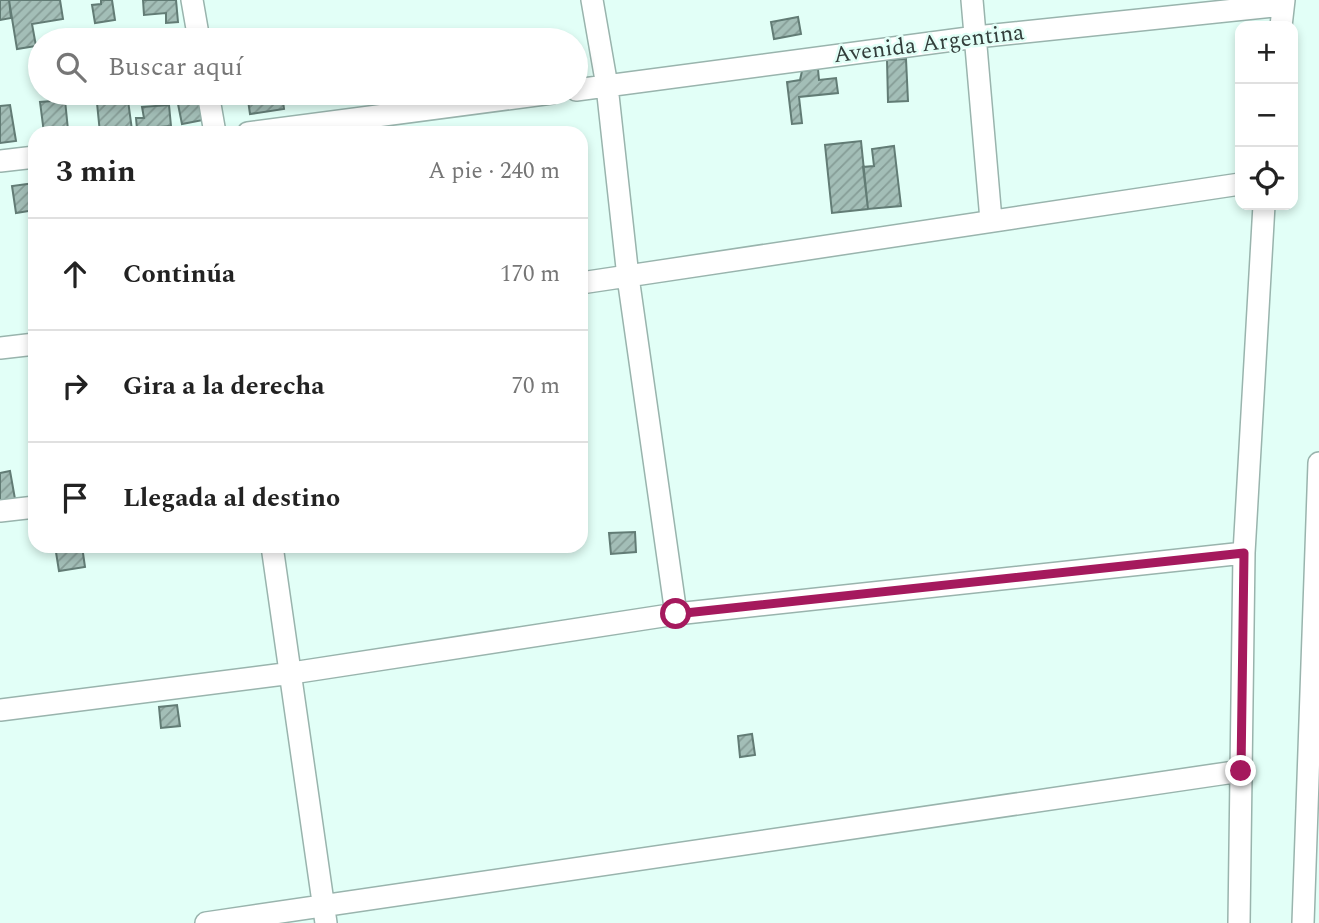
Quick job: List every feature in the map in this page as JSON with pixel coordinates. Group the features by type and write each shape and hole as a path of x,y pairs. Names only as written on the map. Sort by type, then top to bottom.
{"street":[{"path":"192,0 197,28"},
{"path":"592,0 607,86 628,278 676,614"},
{"path":"972,0 991,220"},
{"name":"Avenida Argentina","path":"588,88 976,37 1283,10"},
{"path":"210,105 214,126"},
{"path":"301,126 461,105"},
{"path":"0,161 28,158"},
{"path":"588,282 1235,185"},
{"path":"1239,923 1244,553 1264,210"},
{"path":"0,348 28,345"},
{"path":"1303,923 1319,463"},
{"path":"0,511 28,508"},
{"path":"273,553 324,914"},
{"path":"0,710 292,673 676,614 1244,553"},
{"path":"206,923 324,914 1241,771"}],"building":[{"path":"0,0 9,0 11,18 0,20"},
{"path":"9,0 60,0 63,19 32,24 33,28 28,28 28,47 17,49"},
{"path":"101,0 112,0 115,20 95,23 92,5 101,4"},
{"path":"143,0 176,0 178,22 166,23 166,13 144,15"},
{"path":"798,17 801,34 774,39 771,22"},
{"path":"906,59 908,101 888,102 887,60"},
{"path":"818,69 819,80 836,78 838,93 799,97 802,123 792,124 787,82 800,80 802,71"},
{"path":"10,105 16,141 0,143 0,106"},
{"path":"40,105 66,105 68,126 43,126"},
{"path":"97,105 129,105 131,126 99,126"},
{"path":"169,105 171,126 137,126 136,118 144,118 142,107"},
{"path":"178,105 201,105 203,120 182,124"},
{"path":"249,105 284,105 284,109 250,114"},
{"path":"861,141 868,209 832,213 825,145"},
{"path":"894,146 901,206 868,209 863,167 874,166 872,149"},
{"path":"28,184 28,211 16,213 12,186"},
{"path":"10,471 15,499 0,501 0,473"},
{"path":"635,532 636,552 611,554 609,533"},
{"path":"56,553 83,553 85,567 59,571"},
{"path":"177,705 180,726 161,728 159,707"},
{"path":"752,734 755,755 740,757 738,736"}],"route":[{"path":"676,614 1244,553 1241,771"}]}
